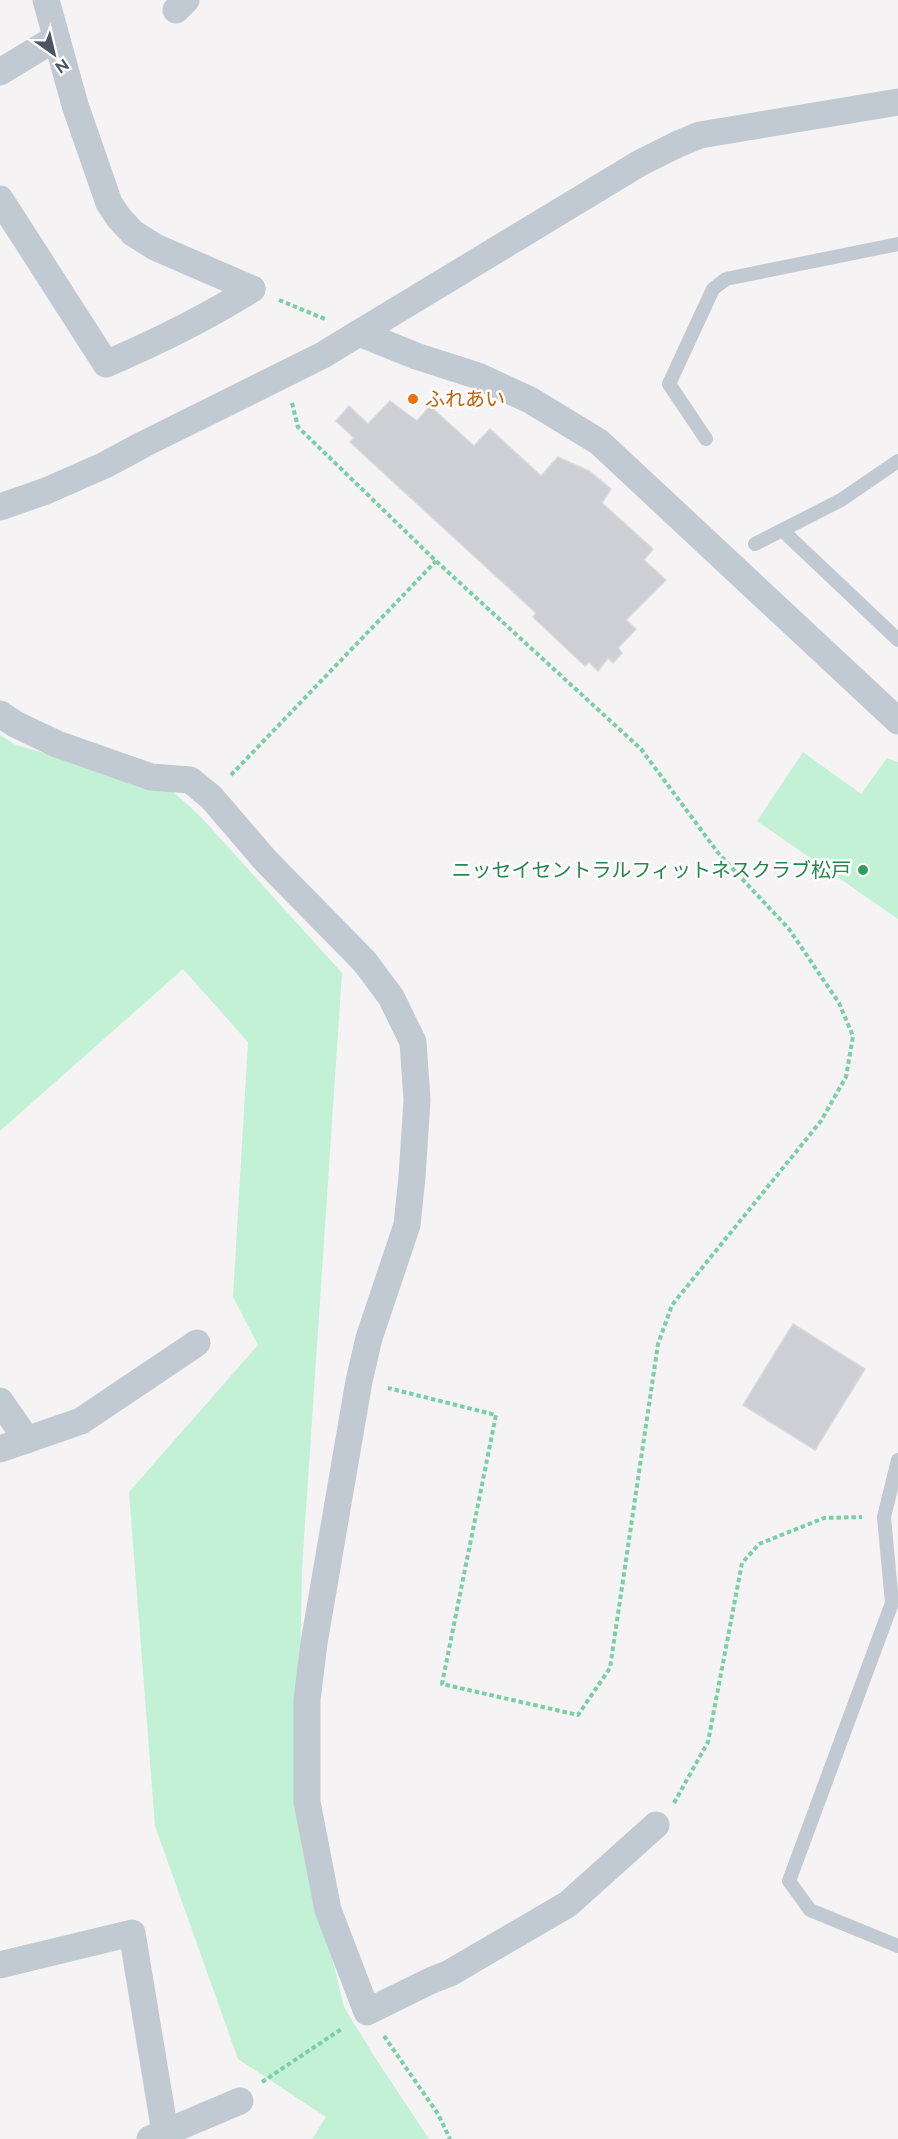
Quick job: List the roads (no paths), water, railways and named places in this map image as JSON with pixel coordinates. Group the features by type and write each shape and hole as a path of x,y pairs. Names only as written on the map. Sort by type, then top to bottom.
{"street":[{"path":"0,199 106,364 221,309 252,289 155,248 133,233 119,218 109,203 75,105 46,0"},
{"path":"0,72 56,38"},
{"path":"0,507 46,491 105,465 323,355 640,163 678,144 700,135 731,129 898,102"},
{"path":"359,333 530,400 599,442 898,721"},
{"path":"0,714 15,724 57,744 151,777 190,780 211,797 266,861 365,962 391,997 413,1042 417,1100 407,1225 369,1338 359,1381 312,1654 307,1700 307,1802 328,1910 367,2012 450,1973 568,1904 656,1825"},
{"path":"0,1449 81,1421 197,1343"},
{"path":"0,1401 27,1440"},
{"path":"0,1965 132,1933 157,2136 240,2101"}],"lane":[{"path":"706,439 669,384 713,290 726,279 898,244"},
{"path":"755,544 841,500 898,461"},
{"path":"783,531 896,634"},
{"path":"898,1460 884,1517 892,1603 789,1881 810,1910 898,1946"}],"place":[{"name":"ふれあい","path":"413,399"},
{"name":"ニッセイセントラルフィットネスクラブ松戸","path":"863,870"}]}
